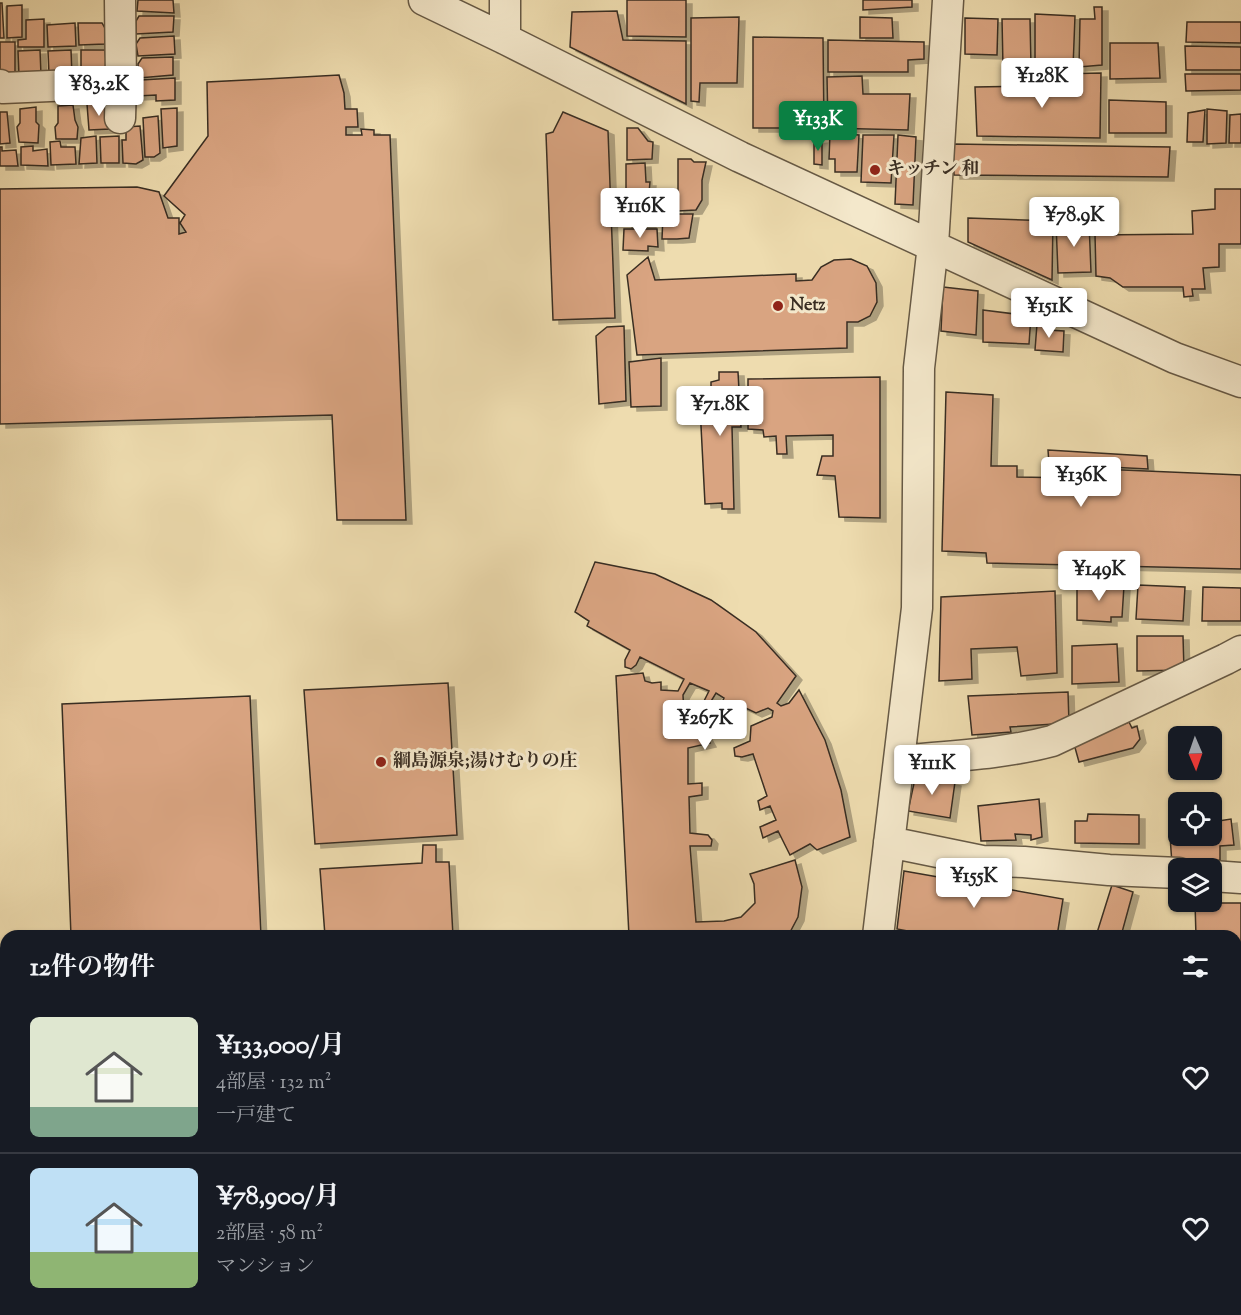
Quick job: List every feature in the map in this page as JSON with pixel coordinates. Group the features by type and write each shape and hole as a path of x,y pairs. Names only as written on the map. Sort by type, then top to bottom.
{"street":[{"path":"120,0 120,118"},
{"path":"424,0 740,157 1175,358 1241,382"},
{"path":"505,0 505,39"},
{"path":"879,930 917,608 919,368 933,245 948,0"},
{"path":"0,85 3,88 121,83"},
{"path":"899,761 961,756 1027,747 1052,741 1241,651"},
{"path":"889,842 982,861 1168,873"},
{"path":"1222,877 1241,878"}],"building":[{"path":"138,0 173,0 174,13 137,11"},
{"path":"627,0 686,0 686,37 627,36"},
{"path":"863,0 912,0 912,7 863,10"},
{"path":"0,3 2,3 4,38 0,38"},
{"path":"22,5 22,37 7,38 7,6"},
{"path":"1094,7 1102,7 1102,65 1079,67 1080,19 1095,19"},
{"path":"617,11 623,40 686,41 686,104 570,47 572,12"},
{"path":"1035,14 1075,16 1073,68 1035,68"},
{"path":"139,16 174,16 173,32 136,34 136,21"},
{"path":"739,17 737,83 700,83 699,102 691,101 691,18"},
{"path":"860,17 892,18 893,38 860,38"},
{"path":"965,18 998,19 997,55 965,54"},
{"path":"44,19 44,47 18,47 18,40 26,39 26,20"},
{"path":"1002,19 1030,19 1031,66 1003,67"},
{"path":"1187,22 1241,22 1241,43 1186,42"},
{"path":"75,23 76,46 48,47 47,25"},
{"path":"78,23 102,23 106,30 105,44 79,45"},
{"path":"174,36 175,54 138,56 136,44 140,38"},
{"path":"753,37 823,38 824,128 753,128"},
{"path":"828,40 924,42 924,59 908,60 908,72 828,72"},
{"path":"0,42 15,42 15,72 0,73"},
{"path":"1110,43 1158,43 1160,78 1110,79"},
{"path":"1185,46 1241,47 1241,70 1186,70"},
{"path":"40,50 41,75 19,76 18,51"},
{"path":"71,50 72,75 49,74 48,51"},
{"path":"81,50 105,50 107,71 81,70"},
{"path":"173,57 173,75 139,78 138,64 142,58"},
{"path":"1101,73 1100,138 977,136 975,87 1040,86 1041,91 1058,91 1058,74"},
{"path":"1185,74 1241,74 1241,90 1186,91"},
{"path":"339,75 345,109 357,109 358,127 346,127 346,135 362,135 361,129 374,130 374,135 390,135 406,520 337,520 332,415 0,424 0,189 137,187 159,192 168,218 179,218 179,234 186,232 180,223 185,215 164,196 208,136 207,82"},
{"path":"862,76 863,94 910,94 908,130 828,128 827,77"},
{"path":"175,78 175,100 156,101 156,95 137,96 136,86 141,80"},
{"path":"1109,100 1166,102 1166,133 1109,133"},
{"path":"87,104 110,104 110,129 89,130"},
{"path":"73,105 78,127 77,139 56,139 58,106"},
{"path":"36,107 36,122 39,125 38,143 19,142 17,127 20,123 20,109"},
{"path":"177,108 177,146 163,148 161,109"},
{"path":"1207,109 1227,111 1226,143 1207,144"},
{"path":"1205,110 1203,142 1187,142 1188,113"},
{"path":"0,112 7,112 10,143 0,144"},
{"path":"563,112 608,131 615,318 553,320 546,134 553,132"},
{"path":"1241,114 1241,143 1229,143 1230,115"},
{"path":"158,116 160,153 154,157 145,157 143,118"},
{"path":"140,126 143,160 136,164 123,163 122,140 126,140 126,127"},
{"path":"627,128 638,128 648,141 653,142 652,159 627,160"},
{"path":"830,133 859,135 857,172 835,172 835,159 829,159"},
{"path":"863,135 894,135 891,183 861,182"},
{"path":"898,135 916,137 913,205 895,204"},
{"path":"96,136 97,163 79,164 81,138"},
{"path":"119,136 119,163 101,163 100,137"},
{"path":"822,139 822,165 814,164 814,140"},
{"path":"60,141 61,147 75,147 76,164 51,165 50,142"},
{"path":"953,144 1170,147 1168,177 954,175"},
{"path":"33,146 33,151 47,149 48,166 21,165 21,147"},
{"path":"0,147 2,151 16,150 18,166 0,166"},
{"path":"678,159 706,162 702,180 702,200 696,210 678,211"},
{"path":"645,163 646,182 650,182 649,193 626,192 626,164"},
{"path":"1215,189 1241,189 1241,244 1219,244 1219,267 1203,268 1205,289 1192,289 1193,296 1184,297 1183,287 1123,287 1110,278 1096,276 1095,235 1193,234 1192,211 1215,209"},
{"path":"625,196 646,197 645,215 650,213 650,225 626,226"},
{"path":"663,214 693,214 689,238 662,239"},
{"path":"968,218 1053,221 1052,280 968,242"},
{"path":"1089,222 1091,272 1058,273 1056,223"},
{"path":"624,229 657,229 658,247 648,246 648,251 623,250"},
{"path":"648,257 655,280 796,274 796,281 812,280 821,267 834,260 851,259 867,266 876,283 877,302 870,316 858,322 847,322 847,348 637,355 627,275"},
{"path":"943,287 978,291 976,335 941,331"},
{"path":"983,310 1031,316 1029,344 983,342"},
{"path":"1047,323 1048,330 1064,331 1063,352 1035,350 1037,324"},
{"path":"624,326 626,401 599,404 596,336 607,327"},
{"path":"661,358 661,406 631,407 629,362"},
{"path":"719,372 738,372 741,427 732,427 734,509 722,509 722,503 705,504 699,387 711,387 711,382 719,380"},
{"path":"880,377 880,518 839,517 835,476 817,475 822,456 833,456 833,435 786,436 787,454 777,454 776,436 764,437 763,430 748,429 748,379"},
{"path":"946,392 993,395 991,466 1017,466 1017,477 1076,478 1075,468 1241,475 1241,569 987,563 986,553 942,551"},
{"path":"1048,450 1147,456 1148,469 1049,464"},
{"path":"595,562 655,574 711,600 756,632 796,676 777,703 781,706 789,703 799,690 825,740 841,790 850,837 817,850 810,844 790,855 778,831 763,838 760,827 776,820 770,806 760,810 758,801 767,796 753,754 735,756 734,748 750,741 751,726 772,717 773,711 768,708 756,713 735,703 729,717 723,718 717,713 724,698 716,693 710,703 704,701 709,691 690,683 683,695 685,735 706,736 710,743 688,748 688,784 702,783 702,795 689,797 690,833 708,835 712,840 711,846 690,846 696,922 724,921 741,917 755,903 754,884 750,874 795,860 802,887 798,917 791,930 629,930 616,676 643,673 645,681 661,682 661,690 678,691 684,679 640,657 631,669 625,667 625,660 630,650 587,626 589,621 575,612"},
{"path":"1077,583 1124,586 1122,617 1111,617 1111,622 1077,620"},
{"path":"1138,585 1185,587 1183,621 1136,619"},
{"path":"1203,587 1241,588 1241,621 1202,621"},
{"path":"1055,591 1057,673 1021,676 1017,647 971,649 972,679 939,681 941,597"},
{"path":"1137,636 1183,636 1184,670 1137,671"},
{"path":"1117,644 1119,682 1072,684 1072,646"},
{"name":"綱島源泉;湯けむりの庄","path":"448,683 457,835 315,844 304,690"},
{"path":"1068,692 1069,723 1010,727 1011,732 972,735 968,696"},
{"path":"250,696 261,930 71,930 62,704"},
{"path":"1129,722 1132,728 1137,726 1140,739 1133,748 1079,762 1074,744"},
{"path":"916,774 955,782 950,818 908,811"},
{"path":"1039,799 1042,837 1031,840 1031,835 1015,834 1016,840 981,841 978,806"},
{"path":"1088,814 1139,815 1139,844 1075,843 1075,821 1087,821"},
{"path":"1231,819 1234,845 1222,846 1222,820"},
{"path":"423,845 436,845 436,862 449,862 453,930 325,930 320,869 422,863"},
{"path":"1171,846 1220,846 1220,858 1172,858"},
{"path":"904,871 1063,899 1058,930 897,929"},
{"path":"1112,885 1133,892 1123,930 1098,930"},
{"path":"1222,903 1241,903 1241,930 1196,930 1195,912 1222,912"}],"place":[{"name":"キッチン 和","path":"875,170"},
{"name":"Netz","path":"778,306"},
{"name":"綱島源泉;湯けむりの庄","path":"381,762"}]}
